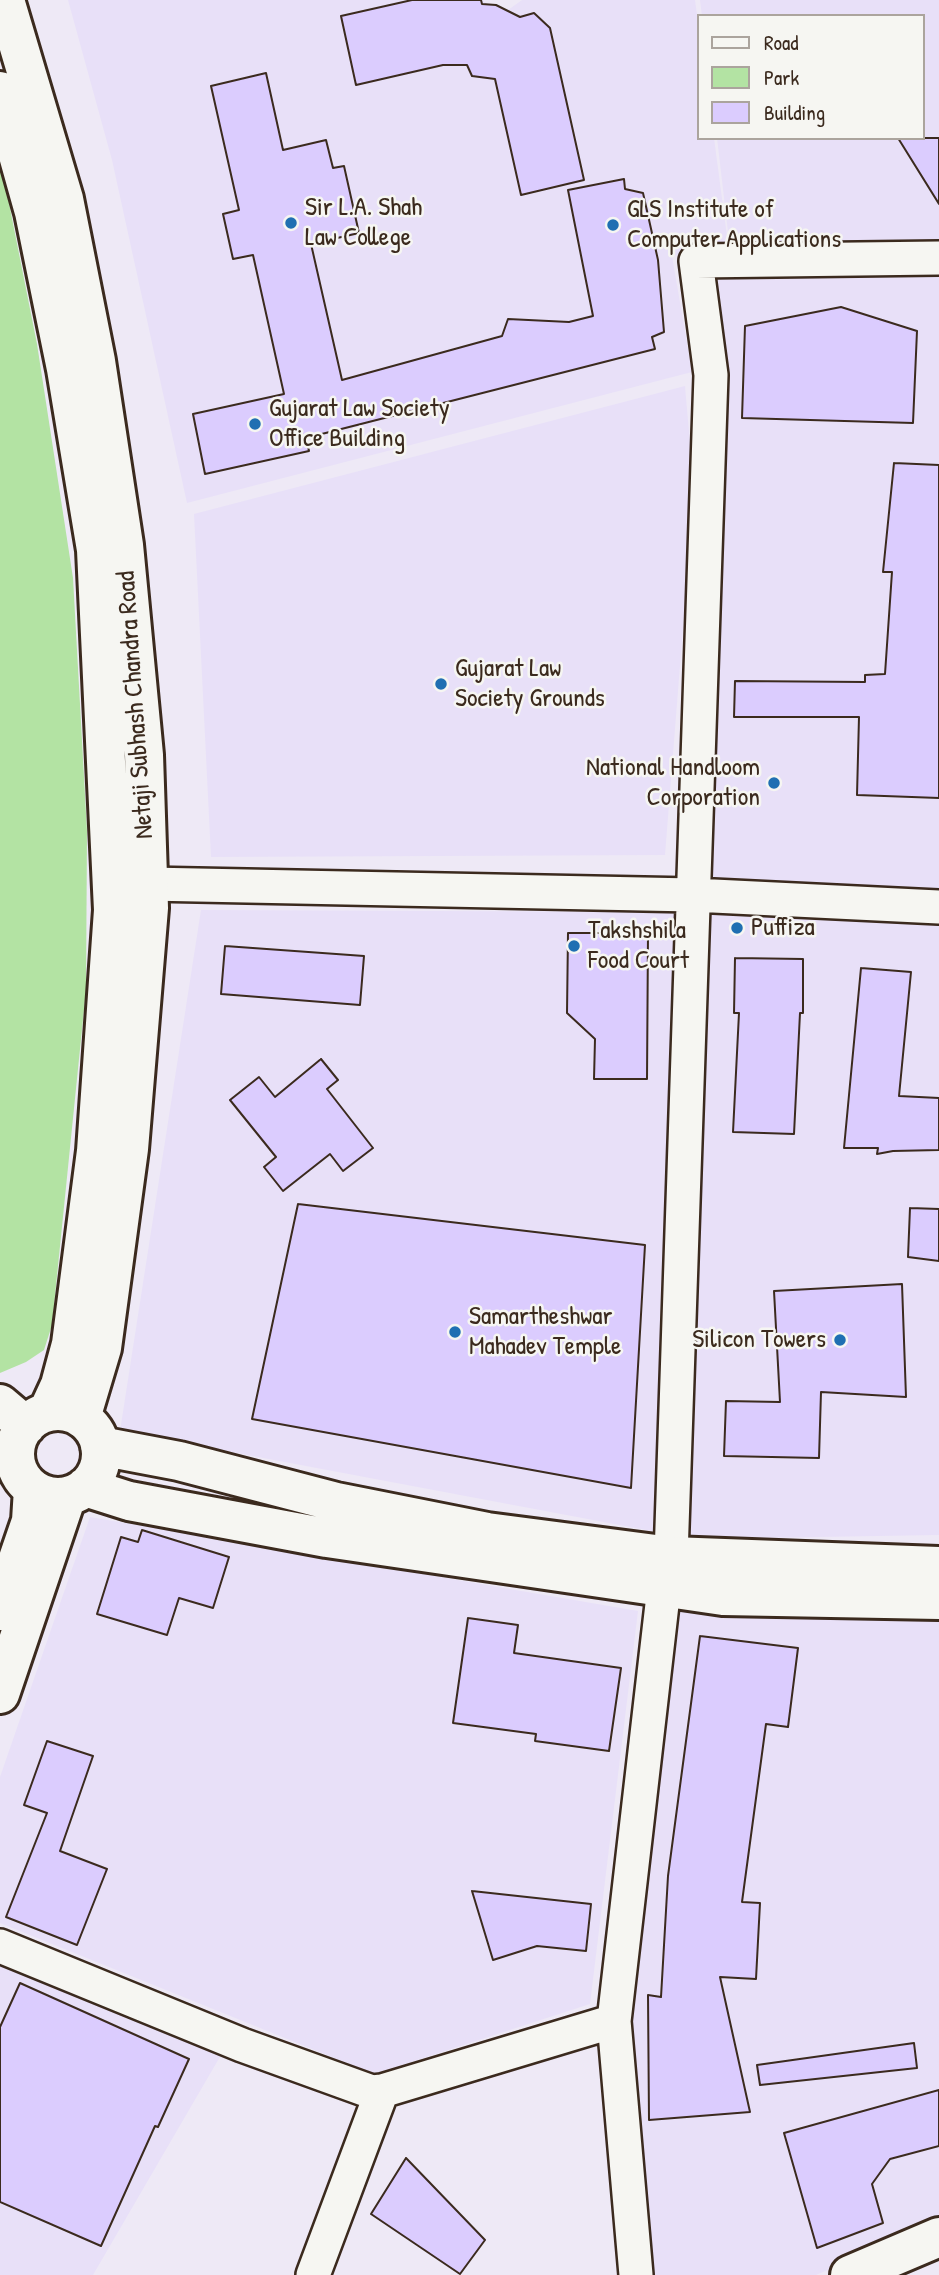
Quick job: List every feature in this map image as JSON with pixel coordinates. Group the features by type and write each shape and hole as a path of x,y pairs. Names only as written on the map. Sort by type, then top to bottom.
{"main road":[{"name":"Netaji Subhash Chandra Road","path":"0,1694 46,1448 102,1348 129,1149 149,908 144,755 124,545 96,361 64,200 5,0"},
{"name":"Netaji Subhash Chandra Road","path":"0,91 34,212 66,369 96,550 113,910 96,1151 71,1344 31,1521 0,1611"},
{"path":"46,1448 179,1461 336,1502 667,1571 723,1596 939,1600"},
{"path":"667,1571 939,1566"},
{"path":"850,2275 939,2237"}],"street":[{"path":"636,2275 614,2021 667,1571 711,375 696,261 939,258"},
{"path":"148,884 693,895 939,907"},
{"path":"0,1946 242,2045 372,2092 614,2021"},
{"path":"313,2275 382,2091"}],"shaded area":[{"path":"68,0 482,0 501,15 522,0 695,0 698,22 698,140 714,140 728,244 672,256 692,372 187,503 112,160"},
{"path":"700,0 939,0 939,1535 694,1539 120,1431 201,910 673,912 722,375 707,254 730,249 717,140 925,140 925,14 702,14"},
{"name":"Gujarat Law Society Grounds","path":"685,386 694,489 665,855 211,857 194,514"},
{"path":"90,1517 638,1611 590,2004 374,2074 0,1923 0,1777"},
{"path":"677,1610 939,1610 939,2222 816,2275 654,2275 632,2011"},
{"path":"0,1963 221,2055 93,2275 0,2275"}],"green space":[{"path":"0,158 37,344 73,578 87,831 86,990 52,1325 44,1350 26,1362 0,1373"}],"building":[{"path":"412,0 481,0 482,4 496,5 520,17 534,13 550,28 584,180 521,195 495,79 472,76 467,65 443,65 356,85 341,16"},
{"path":"266,73 283,150 326,140 333,168 344,166 359,233 311,244 342,380 502,336 508,319 569,322 593,316 568,190 624,179 625,189 643,193 658,260 664,332 652,337 655,349 306,438 309,451 205,474 193,414 284,394 253,255 233,259 223,214 239,210 211,86"},
{"path":"939,138 939,204 899,140"},
{"path":"841,307 917,331 913,423 742,418 745,326"},
{"path":"894,463 939,465 939,798 857,795 859,717 734,717 735,681 865,682 865,675 885,674 892,572 883,572"},
{"path":"568,933 648,933 647,1079 594,1079 595,1039 567,1013"},
{"path":"225,946 364,956 360,1005 221,994"},
{"path":"735,958 803,959 803,1013 800,1013 794,1134 733,1132 739,1013 734,1013"},
{"path":"861,968 911,972 899,1096 939,1098 939,1150 877,1154 878,1148 844,1148"},
{"path":"321,1059 338,1080 327,1089 373,1148 343,1171 330,1154 283,1191 264,1167 276,1157 230,1100 259,1077 275,1097"},
{"name":"Samartheshwar Mahadev Temple","path":"298,1204 645,1245 631,1488 252,1419"},
{"path":"910,1208 939,1209 939,1261 908,1257"},
{"name":"Silicon Towers","path":"902,1284 906,1397 821,1392 819,1458 724,1456 726,1401 780,1402 774,1291"},
{"path":"142,1530 229,1557 213,1608 179,1598 167,1635 97,1614 121,1537 138,1542"},
{"path":"468,1618 518,1625 514,1653 621,1668 609,1751 535,1741 536,1734 453,1723"},
{"path":"700,1636 798,1648 788,1727 766,1724 742,1902 760,1903 756,1979 720,1977 750,2112 649,2120 648,1995 661,1997 668,1876"},
{"path":"47,1741 93,1756 60,1851 107,1869 77,1945 6,1917 47,1813 24,1805"},
{"path":"472,1891 591,1904 586,1951 537,1946 493,1960"},
{"path":"20,1983 189,2059 158,2127 155,2126 101,2246 0,2202 0,2027"},
{"path":"914,2043 917,2068 760,2085 757,2065"},
{"path":"939,2090 939,2146 890,2159 872,2184 883,2223 817,2248 784,2133"},
{"path":"406,2158 485,2240 460,2274 371,2214"}],"place":[{"name":"Sir L.A. Shah Law College","path":"291,223"},
{"name":"GLS Institute of Computer Applications","path":"613,225"},
{"name":"Gujarat Law Society Office Building","path":"255,424"},
{"name":"Gujarat Law Society Grounds","path":"441,684"},
{"name":"National Handloom Corporation","path":"774,783"},
{"name":"Puffiza","path":"737,928"},
{"name":"Takshshila Food Court","path":"574,946"},
{"name":"Samartheshwar Mahadev Temple","path":"455,1332"},
{"name":"Silicon Towers","path":"840,1340"}]}
